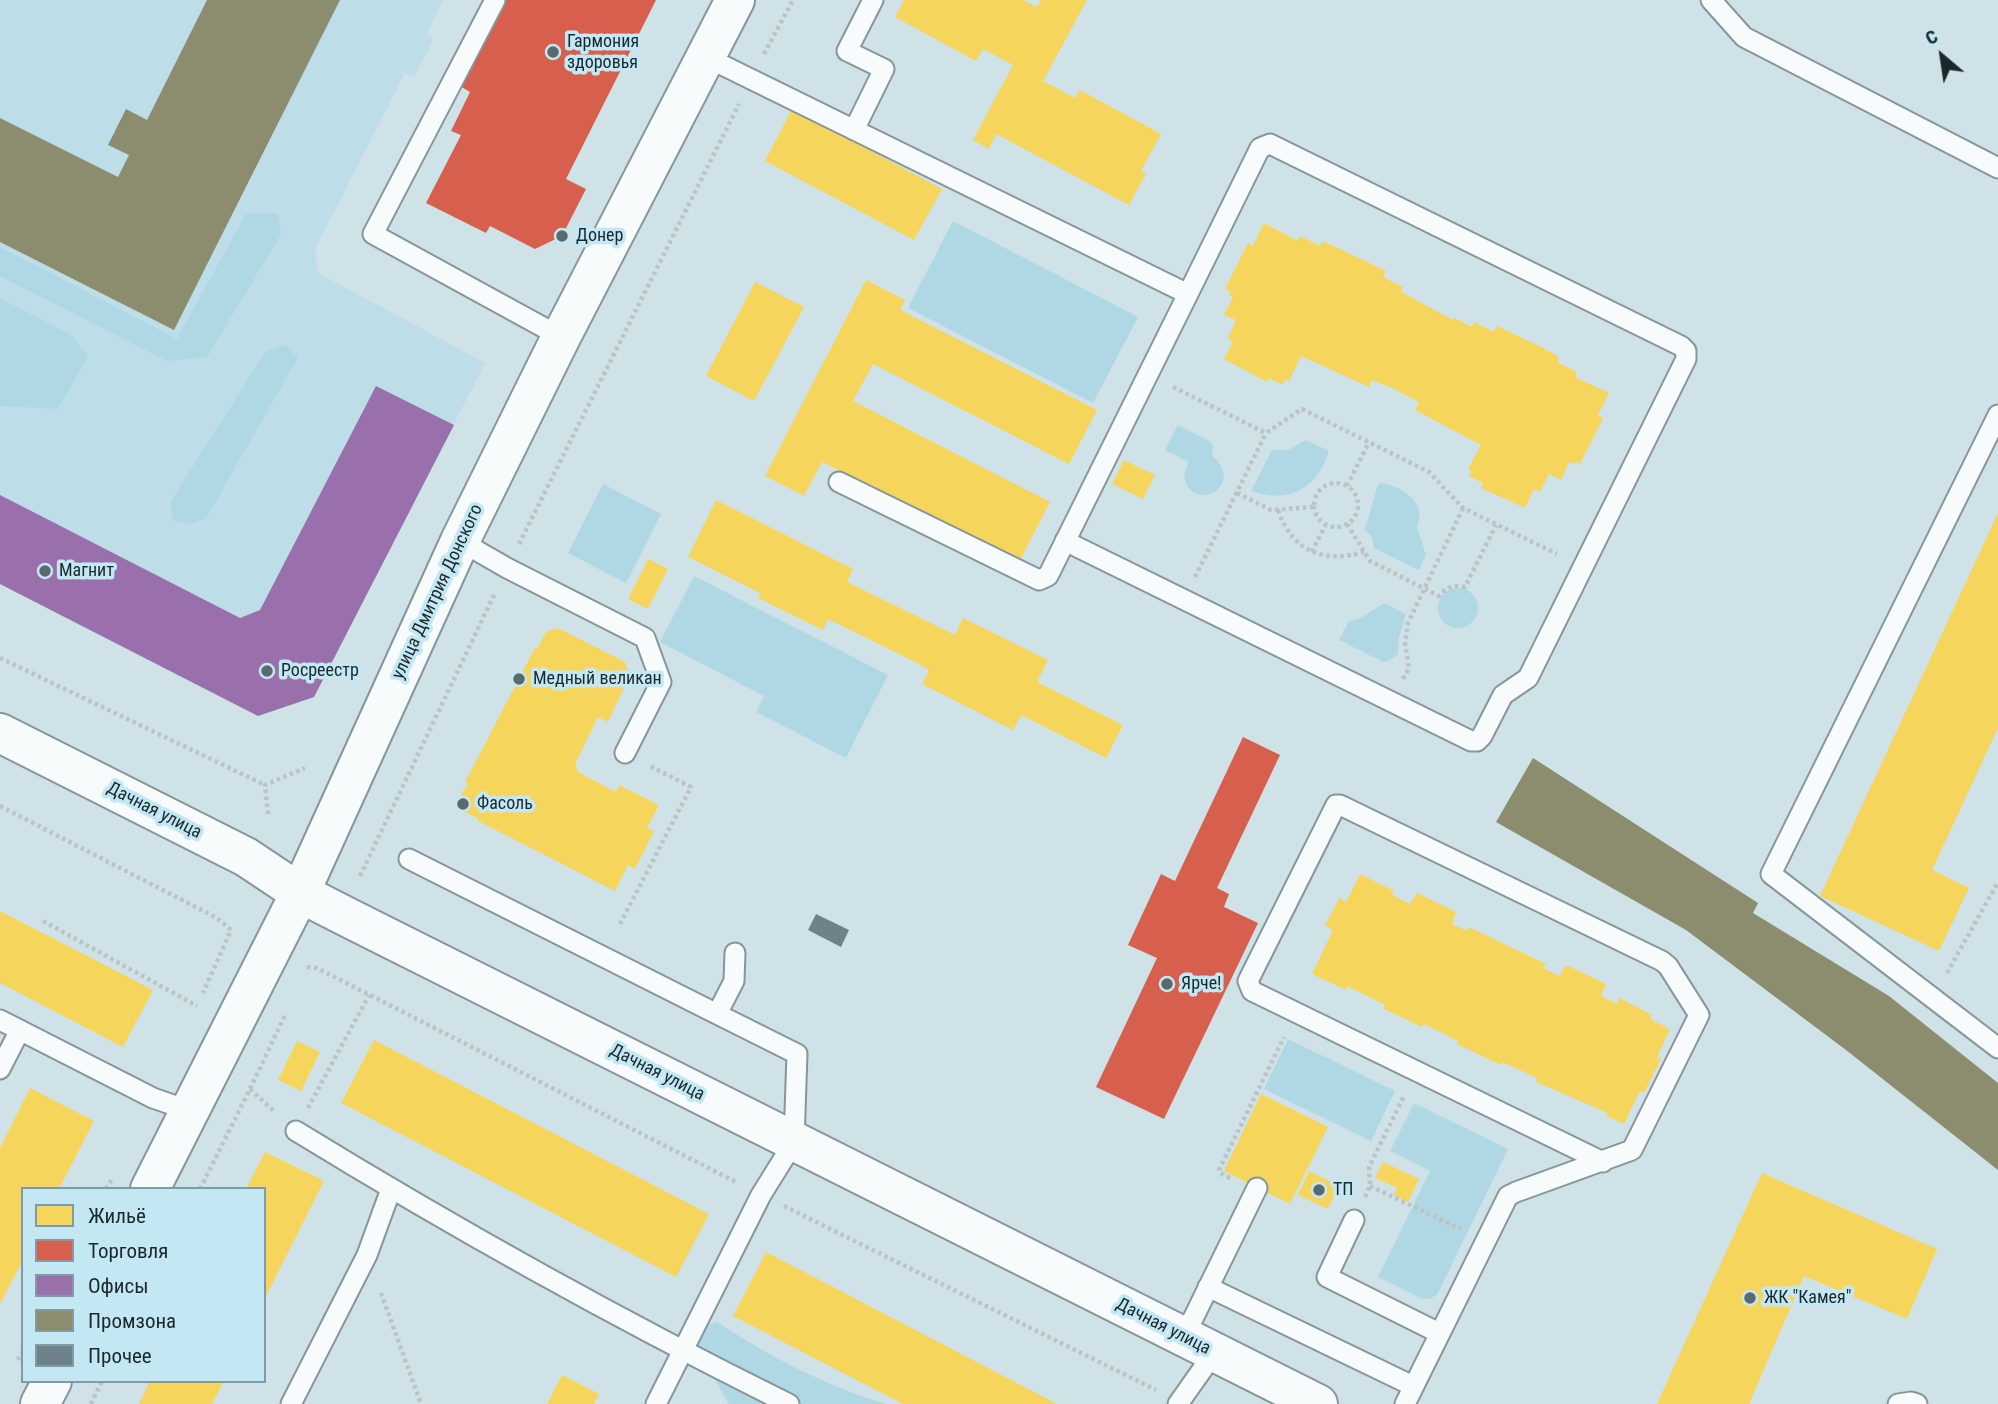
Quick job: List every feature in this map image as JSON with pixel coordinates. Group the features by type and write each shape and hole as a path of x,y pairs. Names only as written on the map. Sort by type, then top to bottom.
{"street":[{"name":"улица Дмитрия Донского","path":"151,1187 300,892 460,541 561,337 735,0"},
{"name":"Дачная улица","path":"0,733 246,857 300,892 1318,1404"},
{"path":"40,1404 51,1383"}],"lane":[{"path":"495,0 373,234 561,337"},
{"path":"854,130 884,69 847,51 873,0"},
{"path":"1711,0 1744,37 1998,168"},
{"path":"706,57 1188,294"},
{"path":"839,482 1039,580 1048,576 1065,541 1148,375 1260,148 1270,144 1681,346 1686,351 1686,359 1528,678 1503,695 1482,737 1477,741 1471,741 1065,541"},
{"path":"1998,415 1771,874 1998,1048"},
{"path":"460,541 645,638 661,682 625,753"},
{"path":"1208,1287 1409,1395 1507,1196 1628,1153 1636,1146 1698,1020 1697,1010 1662,961 1340,805 1333,808 1248,981 1252,991 1603,1161"},
{"path":"409,859 797,1054 794,1142 761,1195 656,1404"},
{"path":"717,1014 734,981 735,953"},
{"path":"0,1020 153,1098 190,1111"},
{"path":"0,1069 20,1030"},
{"path":"296,1130 391,1189 682,1351 789,1404"},
{"path":"291,1404 367,1255 391,1189"},
{"path":"1178,1404 1199,1345 1208,1287 1256,1189"},
{"path":"1354,1220 1328,1277 1439,1333"},
{"path":"1898,1404 1917,1404"}],"path":[{"path":"761,61 793,0"},
{"path":"360,876 507,568 744,93"},
{"path":"1148,375 1266,433"},
{"path":"1210,548 1266,433 1303,409 1429,472 1463,508 1564,558"},
{"path":"1347,486 1369,442"},
{"path":"1336,483 1347,486 1358,501 1353,520 1335,528 1325,526 1317,519 1313,507 1318,491 1326,485 1336,483"},
{"path":"1237,494 1269,509 1313,507"},
{"path":"1407,654 1405,643 1408,623 1463,508"},
{"path":"1278,510 1282,524 1290,536 1312,552 1330,558 1364,552"},
{"path":"1347,524 1372,563 1439,596 1444,590 1456,586 1465,587 1496,524"},
{"path":"1312,552 1325,526"},
{"path":"0,658 265,785 305,768"},
{"path":"620,923 691,787 625,753"},
{"path":"265,785 268,814"},
{"path":"0,806 217,918 231,930"},
{"path":"1933,998 1998,882"},
{"path":"43,921 197,1006"},
{"path":"301,978 307,966 317,968"},
{"path":"296,1130 369,995"},
{"path":"201,1187 290,1003"},
{"path":"1256,1189 1220,1173 1219,1170 1296,1012"},
{"path":"1354,1220 1370,1185 1369,1167 1416,1071"},
{"path":"1370,1185 1484,1241"},
{"path":"367,1255 421,1404"},
{"path":"91,1404 101,1383"}],"shaded area":[{"path":"0,0 443,0 426,35 434,39 414,77 405,73 315,249 318,273 485,363 314,697 258,716 0,584"},
{"path":"277,213 281,234 207,357 167,361 0,276 0,247 177,339 246,214"},
{"path":"953,221 1138,317 1093,403 908,308"},
{"path":"0,298 73,336 88,356 58,409 0,406"},
{"path":"284,345 298,357 206,519 189,524 172,520 171,501 266,351"},
{"path":"1178,425 1208,440 1213,446 1212,456 1221,466 1224,476 1222,484 1216,490 1200,495 1192,491 1185,477 1189,462 1165,450"},
{"path":"1306,440 1329,451 1324,464 1309,484 1300,490 1278,496 1251,491 1272,450 1288,450"},
{"path":"1379,483 1404,491 1416,503 1419,510 1417,527 1426,555 1419,570 1374,548 1372,537 1364,529"},
{"path":"603,484 661,514 626,583 568,553"},
{"path":"694,576 888,675 846,758 756,712 764,696 660,642"},
{"path":"1458,588 1472,594 1478,608 1472,622 1458,628 1444,622 1438,608 1444,594"},
{"path":"1384,603 1406,614 1399,637 1398,654 1383,662 1339,640 1349,621 1361,618"},
{"path":"1288,1039 1395,1091 1371,1141 1264,1089"},
{"path":"1414,1103 1508,1149 1437,1295 1429,1299 1422,1299 1378,1277 1430,1171 1390,1151"},
{"path":"717,1322 799,1369 842,1389 887,1404 729,1404 695,1346 699,1327"}],"building: Жильё":[{"path":"904,0 1023,0 1037,7 1041,0 1087,0 1043,81 1075,98 1080,90 1161,134 1141,171 1146,174 1129,205 996,134 989,149 973,140 1013,65 983,49 976,61 895,17"},
{"path":"792,109 942,189 914,240 765,161"},
{"path":"1264,223 1298,241 1300,236 1320,246 1323,241 1386,271 1383,277 1403,287 1401,292 1453,320 1455,318 1472,327 1474,322 1494,332 1497,326 1541,347 1559,357 1557,362 1577,372 1575,377 1609,393 1598,415 1603,418 1580,464 1569,462 1561,480 1549,474 1540,492 1534,489 1525,508 1481,488 1483,483 1469,476 1472,471 1468,469 1481,445 1415,410 1419,402 1392,388 1372,380 1369,387 1301,356 1289,381 1286,379 1283,385 1269,378 1267,382 1224,359 1233,341 1228,338 1236,320 1224,315 1233,297 1229,295 1230,291 1225,289 1248,243 1253,246"},
{"path":"866,280 905,300 900,310 1097,410 1069,464 873,364 853,401 1050,502 1019,562 822,462 804,496 765,476"},
{"path":"755,282 804,307 754,401 706,376"},
{"path":"1124,460 1155,475 1143,499 1112,484"},
{"path":"716,500 853,569 847,582 955,635 963,618 1048,660 1037,682 1123,725 1106,758 1021,715 1013,730 922,684 929,670 919,664 828,619 823,630 758,598 760,593 688,557"},
{"path":"1998,513 1998,728 1932,870 1969,888 1939,951 1820,896"},
{"path":"648,559 668,569 648,609 628,599"},
{"path":"558,628 625,662 630,675 608,722 598,717 575,764 578,772 616,792 619,785 659,805 647,828 654,831 635,869 628,865 615,891 478,821 479,819 465,812 460,797 468,783 465,782 535,648 537,649 546,632"},
{"path":"1360,874 1394,891 1392,895 1410,904 1417,893 1456,912 1452,924 1467,931 1469,927 1546,964 1543,968 1559,976 1566,965 1606,984 1601,996 1617,1004 1619,998 1652,1015 1650,1019 1670,1029 1657,1057 1661,1059 1644,1093 1640,1091 1624,1124 1606,1116 1608,1113 1536,1082 1537,1078 1502,1062 1501,1065 1457,1044 1458,1041 1424,1024 1422,1027 1384,1009 1385,1005 1347,986 1346,990 1312,974 1333,930 1325,926 1339,898 1346,902"},
{"path":"0,911 153,990 123,1047 0,983"},
{"path":"374,1040 709,1214 676,1277 341,1103"},
{"path":"297,1041 320,1052 301,1091 278,1080"},
{"path":"30,1088 94,1121 60,1187 21,1187 21,1264 0,1304 0,1148"},
{"path":"1261,1094 1328,1127 1290,1204 1224,1171"},
{"path":"265,1152 324,1181 266,1296 266,1187 247,1187"},
{"path":"1383,1162 1419,1179 1408,1202 1394,1195 1397,1188 1375,1178"},
{"name":"ТП","path":"1309,1171 1339,1186 1328,1209 1298,1195"},
{"name":"ЖК \"Камея\"","path":"1762,1173 1937,1249 1907,1319 1804,1276 1749,1404 1657,1404"},
{"path":"766,1252 1057,1404 903,1404 733,1316"},
{"path":"562,1375 599,1394 594,1404 547,1404"},
{"path":"149,1383 223,1383 212,1404 139,1404"}],"building: Торговля":[{"path":"504,0 656,0 566,179 586,189 562,236 535,249 490,226 486,233 426,203 461,135 451,131 470,92 460,86"},
{"path":"1243,737 1280,755 1217,888 1229,894 1224,907 1258,923 1164,1119 1096,1087 1157,958 1128,945 1161,874 1175,881"}],"building: Офисы":[{"path":"376,386 454,425 314,697 258,716 0,584 0,495 240,618 260,610"}],"building: Промзона":[{"path":"207,0 340,0 174,330 0,242 0,118 118,177 129,155 108,145 126,109 147,120"},
{"path":"1533,758 1758,903 1753,913 1889,996 1998,1083 1998,1170 1846,1050 1686,930 1496,822"}],"building: Прочее":[{"path":"816,914 849,930 841,947 808,930"}],"place":[{"name":"Гармония здоровья","path":"553,52"},
{"name":"Донер","path":"562,236"},
{"name":"Магнит","path":"45,571"},
{"name":"Росреестр","path":"267,671"},
{"name":"Медный великан","path":"519,679"},
{"name":"Фасоль","path":"463,804"},
{"name":"Ярче!","path":"1167,984"},
{"name":"ТП","path":"1319,1190"},
{"name":"ЖК \"Камея\"","path":"1750,1298"}]}
